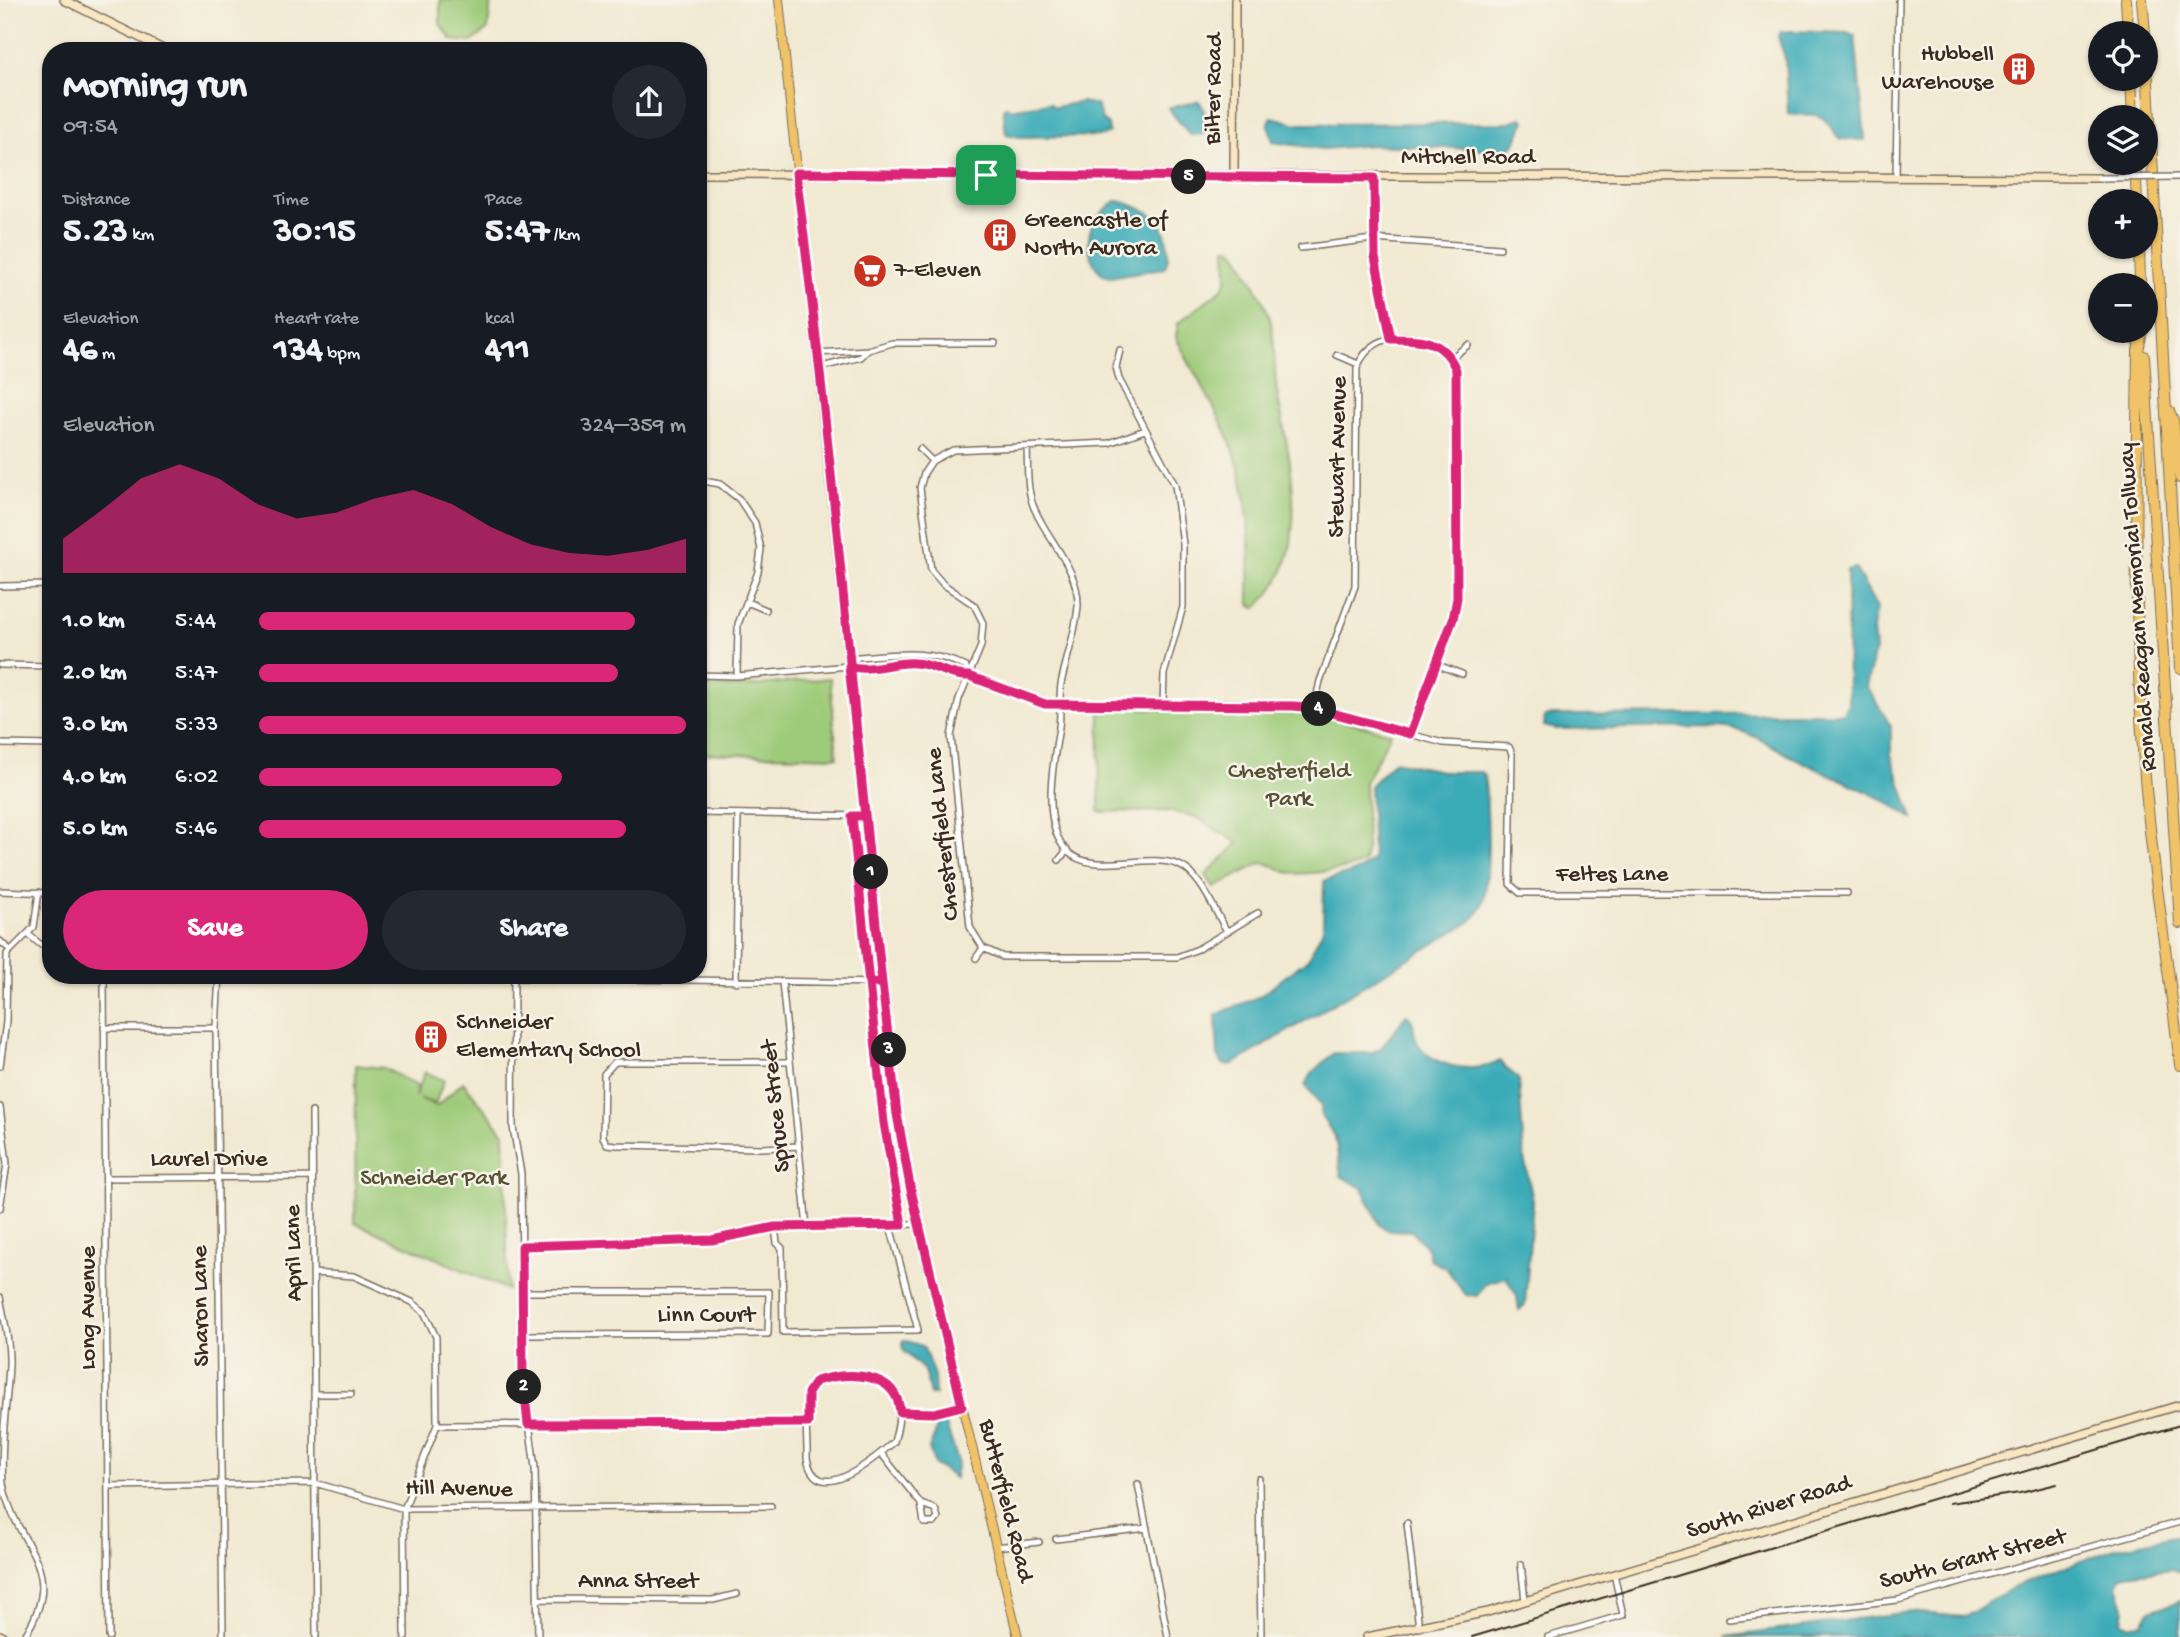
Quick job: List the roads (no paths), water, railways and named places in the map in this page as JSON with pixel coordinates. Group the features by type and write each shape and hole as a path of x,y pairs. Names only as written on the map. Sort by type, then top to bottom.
{"highway":[{"path":"2126,0 2128,21"},
{"path":"2142,0 2144,21"},
{"name":"Ronald Reagan Memorial Tollway","path":"2148,91 2180,668"},
{"path":"2140,343 2136,562 2139,681 2148,813 2180,1065"},
{"name":"Ronald Reagan Memorial Tollway","path":"2143,343 2180,923"},
{"path":"2165,404 2173,420 2180,478"}],"main road":[{"name":"Butterfield Road","path":"779,0 897,1114 918,1224 1018,1637"}],"street":[{"path":"64,0 149,42"},
{"name":"Bilter Road","path":"1234,178 1235,0"},
{"path":"1896,178 1899,0"},
{"name":"Mitchell Road","path":"707,174 1234,178 2180,177"},
{"path":"707,675 737,676 849,666 861,670 920,663 960,677 969,676 1023,698 1059,705 1314,708 1410,734 1453,619 1457,598 1457,384 1451,358 1429,341 1391,339 1373,239 1374,178"},
{"path":"1301,248 1373,239 1500,248"},
{"name":"Stewart Avenue","path":"1314,708 1320,681 1354,586 1355,379 1359,364 1371,347 1391,339"},
{"path":"816,353 868,350 892,343 995,343"},
{"path":"1451,358 1468,345"},
{"path":"817,368 861,357 868,350"},
{"path":"1120,350 1116,367 1119,379 1178,492 1184,544 1184,607 1164,674 1163,705"},
{"path":"1337,355 1359,364"},
{"path":"920,449 932,461 953,450 1110,443 1145,430"},
{"path":"1027,447 1028,483 1034,510 1069,569 1076,588 1076,618 1059,705 1050,780 1055,826 1067,850 1088,861 1157,862 1181,866 1197,882 1227,931"},
{"name":"Chesterfield Lane","path":"932,461 924,473 920,488 928,561 937,579 974,605 983,623 984,638 952,722 951,754 970,927 983,948 996,956 1013,958 1170,958 1198,949 1258,913"},
{"path":"707,482 720,484 739,499 755,523 761,549 758,572 738,624 737,676"},
{"path":"0,586 42,584"},
{"path":"747,602 766,610"},
{"path":"849,666 858,657 912,653 954,661 967,667 969,676"},
{"path":"1435,664 1461,674"},
{"path":"0,665 42,666"},
{"name":"Feltes Lane","path":"1410,734 1454,745 1504,745 1512,754 1510,884 1520,893 1847,893"},
{"path":"0,744 42,745"},
{"path":"707,813 865,816"},
{"path":"736,982 738,814"},
{"path":"852,816 884,1123 902,1225"},
{"path":"1059,860 1067,850"},
{"path":"0,891 42,892"},
{"path":"0,1066 6,1022 5,961 9,949 29,935 37,918 39,892"},
{"path":"29,935 42,945"},
{"path":"0,942 9,949"},
{"path":"976,958 983,948"},
{"path":"707,981 882,983"},
{"name":"Spruce Street","path":"782,982 807,1227"},
{"name":"Long Avenue","path":"104,984 109,1637"},
{"name":"Sharon Lane","path":"218,984 216,1028 223,1637"},
{"path":"514,984 513,1127 521,1174 523,1377 536,1508 538,1637"},
{"path":"104,1028 216,1028"},
{"path":"790,1062 611,1064 603,1078 603,1138 607,1144 615,1145 762,1148 799,1146"},
{"path":"0,1107 7,1164 0,1208"},
{"name":"April Lane","path":"312,1112 316,1637"},
{"name":"Laurel Drive","path":"106,1178 312,1177"},
{"path":"522,1246 712,1240 775,1227 918,1224"},
{"path":"775,1227 776,1243 782,1248 783,1332 918,1330 890,1226"},
{"path":"313,1273 344,1274 370,1281 412,1302 424,1312 433,1327 438,1349 437,1425 404,1509 405,1637"},
{"name":"Linn Court","path":"523,1292 769,1292 768,1334 523,1335"},
{"path":"0,1297 9,1353 2,1413 2,1480 15,1521 35,1554 41,1581 39,1609 24,1637"},
{"path":"829,1377 878,1379 890,1386 899,1398 900,1412 894,1442 842,1479 827,1481 818,1478 808,1468 808,1423 808,1393 816,1381 829,1377"},
{"path":"314,1394 351,1394"},
{"name":"South River Road","path":"1367,1637 1419,1628 1525,1601 2180,1405"},
{"path":"900,1412 934,1413 962,1406"},
{"path":"437,1425 808,1423"},
{"path":"881,1453 921,1504"},
{"path":"1259,1479 1261,1637"},
{"name":"Hill Avenue","path":"108,1486 315,1483 404,1509 771,1506"},
{"path":"1138,1483 1168,1637"},
{"name":"South Grant Street","path":"1730,1619 1898,1600 2180,1522"},
{"path":"1407,1523 1419,1628"},
{"path":"1056,1539 1147,1528"},
{"path":"996,1547 1039,1542"},
{"path":"1521,1564 1525,1601"},
{"path":"1548,1637 1623,1615 1614,1574"},
{"name":"Anna Street","path":"538,1599 713,1600 737,1594"}],"water":[{"path":"1781,32 1848,33 1855,36 1865,140 1840,139 1827,122 1817,115 1788,113 1785,58 1778,37"},
{"path":"1199,101 1204,109 1204,134 1190,135 1168,108"},
{"path":"1081,102 1097,105 1109,132 1103,136 1019,137 1006,134 1003,109 1007,106 1009,109 1049,103 1055,107"},
{"path":"1272,117 1298,124 1506,123 1522,118 1525,121 1514,145 1506,150 1371,145 1323,149 1273,142 1268,123"},
{"path":"1116,201 1140,208 1158,219 1168,248 1164,268 1109,277 1097,268 1090,253 1091,227"},
{"path":"1855,568 1877,608 1873,629 1875,651 1866,686 1891,726 1891,755 1913,819 1871,794 1739,730 1717,727 1556,729 1544,726 1545,716 1555,715 1843,713 1848,703 1847,570"},
{"path":"1394,761 1446,772 1481,772 1484,775 1488,854 1486,886 1481,908 1470,922 1233,1064 1224,1065 1218,1056 1216,1015 1260,996 1308,959 1323,929 1324,881 1360,870 1373,859 1370,786"},
{"path":"1407,1014 1413,1023 1416,1039 1431,1057 1466,1068 1478,1068 1499,1061 1519,1080 1524,1158 1533,1201 1525,1305 1519,1310 1517,1296 1506,1277 1486,1283 1477,1296 1466,1295 1446,1268 1430,1260 1427,1248 1412,1231 1388,1230 1380,1225 1362,1188 1341,1176 1335,1136 1322,1118 1321,1105 1305,1085 1314,1071 1334,1053 1371,1053 1381,1048"},
{"path":"903,1340 923,1346 934,1376 935,1395 930,1395 924,1370 903,1350"},
{"path":"944,1419 958,1461 955,1478 935,1465 929,1449 936,1431 936,1420"},
{"path":"2180,1535 2180,1572 2172,1569 2126,1575 2121,1577 2117,1585 2124,1607 2122,1622 2130,1626 2143,1622 2150,1611 2180,1601 2180,1637 1726,1637 1909,1612 1965,1617 2013,1587 2112,1549"}],"railway":[{"path":"1472,1637 2180,1425"},
{"path":"1949,1503 2020,1493 2057,1484"}],"place":[{"name":"Hubbell Warehouse","path":"2019,69"},
{"name":"Greencastle of North Aurora","path":"1000,235"},
{"name":"7-Eleven","path":"870,271"},
{"name":"Schneider Elementary School","path":"431,1037"}],"park label":[{"name":"Chesterfield Park","path":"1289,786"},
{"name":"Schneider Park","path":"434,1179"}]}
